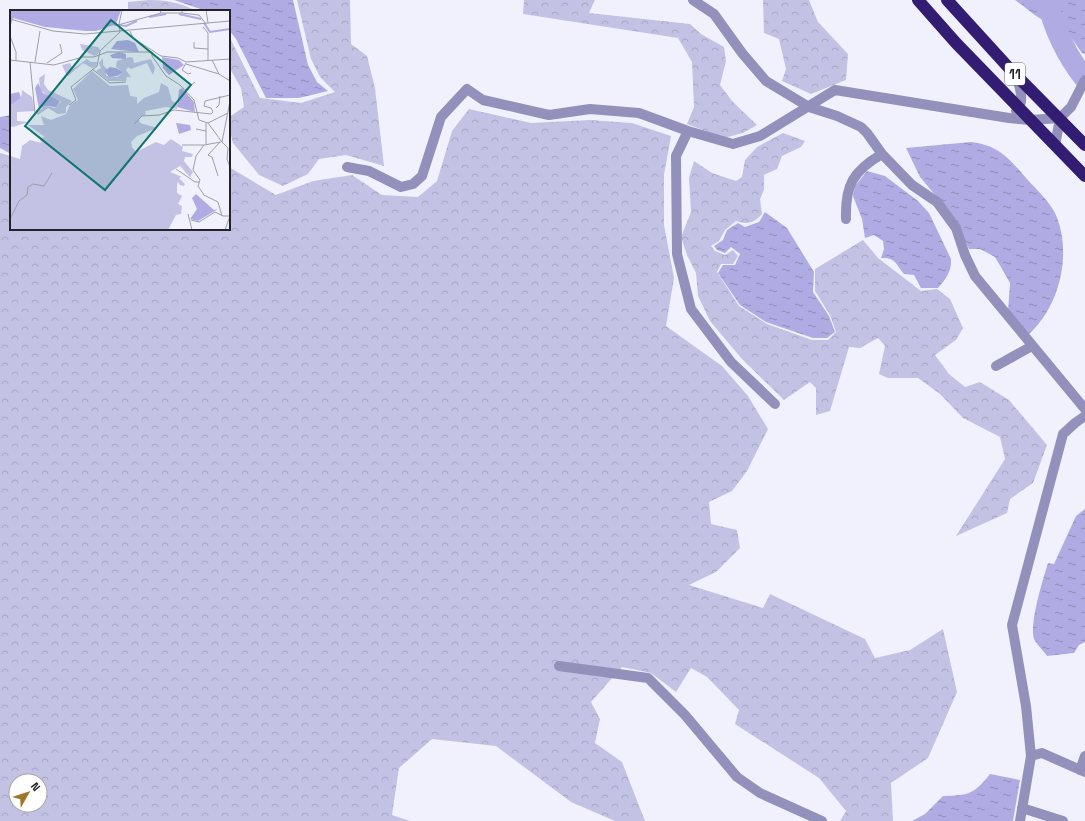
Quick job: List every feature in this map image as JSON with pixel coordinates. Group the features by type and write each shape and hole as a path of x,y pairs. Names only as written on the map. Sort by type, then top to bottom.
{"highway":[{"name":"11","path":"918,0 956,43 1085,176"},
{"name":"11","path":"947,0 1016,75 1085,145"}],"street":[{"path":"694,0 714,14 766,81 809,107 837,116 861,127 882,154 912,185 937,202 956,228 965,256 975,276 1085,409"},
{"path":"1009,118 1019,109 1021,94 1016,75"},
{"path":"1055,146 1060,118 1071,107 1083,83"},
{"path":"347,167 369,171 401,187 413,184 422,176 441,117 467,89 482,100 549,115 590,109 639,113 688,131 733,144 760,136 835,90 1009,118 1030,120 1060,118"},
{"path":"688,131 676,156 676,254 691,309 731,362 774,404"},
{"path":"846,219 846,201 850,183 867,163 882,154"},
{"path":"996,366 1032,346"},
{"path":"1020,821 1032,756 1026,706 1012,625 1064,434 1085,416"},
{"path":"559,666 648,678 684,715 737,777 760,793 822,821"},
{"path":"1032,756 1042,753 1082,771 1085,756"},
{"path":"1022,808 1063,821"}],"green space":[{"path":"149,0 173,2 194,10 128,10 128,2"},
{"path":"297,0 350,0 351,44 367,56 375,88 384,166 346,155 319,159 308,174 283,186 259,175 233,143 230,131 230,116 244,107 241,88 230,69 230,38 260,98 301,103 335,92 320,77 311,59"},
{"path":"524,0 595,0 589,13 690,24 701,34 724,47 726,61 720,85 732,101 757,125 743,133 724,138 687,124 694,107 692,62 678,38 523,14"},
{"path":"763,0 809,0 818,22 848,54 846,80 811,94 782,81 786,69 779,39 764,33"},
{"path":"469,109 531,123 590,120 632,123 671,136 664,175 664,225 674,278 666,326 722,366 748,396 768,429 747,471 732,491 709,502 711,524 737,530 740,548 716,572 689,585 763,608 770,594 865,639 875,658 910,650 943,629 957,692 928,758 891,783 893,821 840,821 846,811 819,778 735,724 739,710 707,677 691,668 676,692 651,673 622,667 591,702 600,719 595,743 622,762 645,821 615,821 571,802 496,746 432,739 399,768 392,815 410,821 0,821 0,153 10,156 10,230 230,230 230,168 276,195 313,181 352,175 382,195 418,197 437,181 452,131"},
{"path":"783,133 805,141 801,147 782,156 777,169 764,175 764,190 760,199 762,214 756,219 747,223 736,221 725,230 719,241 711,246 715,251 725,255 733,250 738,256 733,264 721,264 717,272 739,306 767,324 812,340 828,340 836,332 830,315 815,291 815,269 863,240 878,258 921,291 937,289 950,299 963,328 956,340 935,355 949,374 965,387 980,382 1009,400 1047,445 1033,483 1010,499 1007,513 956,536 1005,459 1000,437 963,418 940,394 918,378 888,378 879,374 885,346 878,338 860,348 849,347 830,411 816,415 816,388 810,382 784,400 742,359 710,321 698,296 696,273 687,255 681,237 691,212 689,178 694,161 712,173 736,181 742,177 745,160 757,147"}],"water":[{"path":"174,0 293,0 308,65 317,82 328,91 299,98 266,98 236,39 230,31 230,10 203,10"},
{"path":"1015,0 1085,0 1085,54 1082,53 1062,25 1055,25 1037,17"},
{"path":"10,115 10,153 0,148 0,117"},
{"path":"971,142 996,149 1014,164 1049,204 1055,213 1060,228 1063,245 1063,261 1060,278 1048,310 1028,335 1008,312 1010,283 995,257 980,249 969,249 952,215 920,177 906,148"},
{"path":"867,171 885,176 918,201 929,213 951,259 951,267 948,275 938,288 921,288 914,275 904,274 892,260 881,258 884,249 883,241 874,235 865,238 862,219 853,196 855,186"},
{"path":"765,212 787,228 814,272 813,292 829,316 835,332 827,338 813,338 766,322 740,305 718,273 723,265 735,265 740,254 731,247 725,253 717,250 714,246 723,240 727,230 738,223 745,227 759,222"},
{"path":"1085,509 1085,642 1079,645 1074,653 1047,656 1035,641 1033,632 1033,623 1040,590 1048,563 1054,564 1076,516"},
{"path":"990,774 1020,780 1013,821 912,821 925,814 943,796 965,794 975,790"}],"waterway":[{"path":"1047,0 1053,22 1066,51 1085,79"}]}
